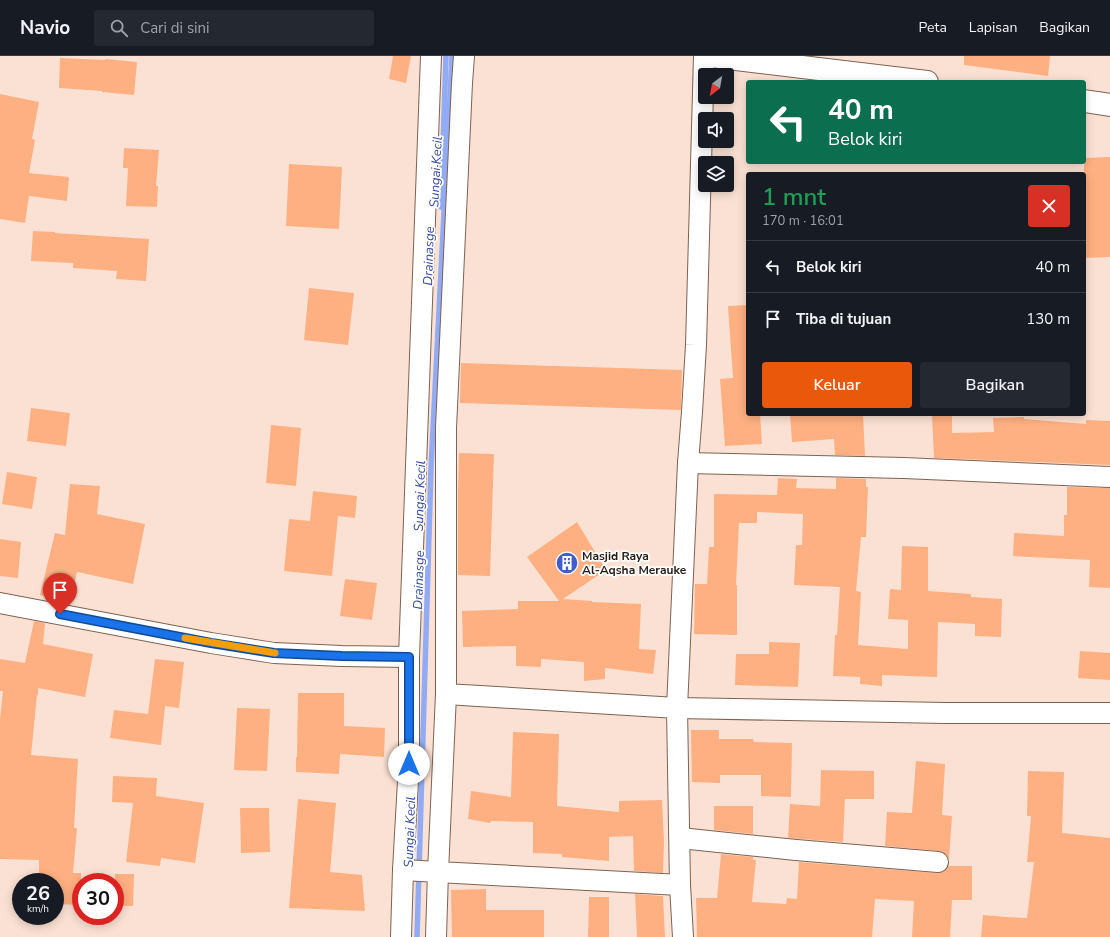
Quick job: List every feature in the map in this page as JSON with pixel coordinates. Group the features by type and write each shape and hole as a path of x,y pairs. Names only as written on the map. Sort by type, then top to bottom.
{"highway":[{"path":"711,56 910,80"},
{"path":"1086,101 1110,105"}],"street":[{"path":"401,937 407,871 409,657 431,56"},
{"path":"436,937 434,872 446,694 446,428 464,56"},
{"path":"683,937 680,884 677,708 688,463 696,345 704,56"},
{"path":"688,463 904,468 1110,477"},
{"path":"0,602 211,643 274,653 409,657"},
{"path":"446,694 677,708 938,713 1110,713"},
{"path":"680,838 796,850 938,862"},
{"path":"407,871 680,884"}],"building":[{"path":"393,56 411,56 406,83 389,79"},
{"path":"964,56 1050,56 1048,76 964,65"},
{"path":"60,58 105,59 137,62 134,95 59,88"},
{"path":"0,94 39,102 32,139 35,140 29,173 69,177 67,201 29,196 25,223 0,219"},
{"path":"124,148 159,150 156,186 158,186 157,207 126,206 128,168 123,168"},
{"path":"1110,157 1110,257 1086,258 1086,172 1084,172 1084,164 1086,164 1086,158"},
{"path":"289,164 342,167 339,229 286,226"},
{"path":"33,231 149,239 146,281 116,279 117,271 73,268 73,263 31,261"},
{"path":"309,288 354,293 348,345 304,340"},
{"path":"746,305 746,416 760,416 762,444 725,446 720,379 733,378 728,306"},
{"path":"461,363 682,370 681,410 460,403"},
{"path":"31,408 70,413 66,446 27,441"},
{"path":"790,416 863,416 865,456 835,455 834,439 792,442"},
{"path":"932,416 952,416 952,433 994,432 993,418 1024,417 1024,419 1086,424 1086,420 1110,421 1110,465 934,458"},
{"path":"271,425 301,428 296,486 266,483"},
{"path":"459,453 494,454 490,576 458,575"},
{"path":"7,472 37,477 32,509 2,504"},
{"path":"778,478 797,479 796,488 836,489 836,478 866,479 866,487 868,487 866,537 861,537 856,591 861,592 858,645 908,649 908,620 888,619 890,589 901,590 902,546 928,547 928,591 971,594 971,597 1002,599 1001,637 975,636 975,624 938,622 937,677 882,675 882,686 860,684 860,677 833,676 835,635 837,635 840,587 794,585 796,545 802,545 803,514 757,512 757,523 739,523 736,585 737,635 694,634 695,584 707,584 709,547 714,547 714,494 777,495"},
{"path":"70,484 100,486 97,514 145,524 133,584 77,572 70,602 40,595 55,533 65,535"},
{"path":"1067,487 1110,488 1110,588 1089,587 1090,560 1013,556 1014,533 1064,536 1064,515 1067,515"},
{"path":"313,491 357,496 355,518 338,516 332,576 284,571 289,519 310,521"},
{"path":"577,522 606,570 563,599 641,604 639,649 656,650 653,674 605,668 605,679 584,681 584,662 541,659 541,667 516,666 516,646 463,647 462,611 518,609 518,601 559,601 527,557"},
{"path":"0,539 21,542 18,578 0,576"},
{"path":"345,579 377,583 372,620 340,616"},
{"path":"34,621 45,623 43,644 93,654 85,697 38,688 31,755 78,759 74,828 77,828 72,873 72,905 64,904 64,873 39,873 39,860 0,859 0,719 3,691 0,691 0,659 25,663"},
{"path":"769,642 800,643 798,687 735,685 736,654 769,654"},
{"path":"1080,651 1110,653 1110,680 1078,678"},
{"path":"155,659 184,662 179,708 165,706 161,745 110,738 114,710 148,714"},
{"path":"298,693 344,693 344,726 385,728 384,757 340,754 339,774 296,772"},
{"path":"237,708 270,709 267,771 234,770"},
{"path":"691,730 719,730 719,739 753,739 754,742 792,743 791,797 761,796 761,775 720,775 720,783 692,782"},
{"path":"513,732 559,734 557,806 619,812 619,801 662,800 664,842 663,873 634,871 633,836 609,837 609,861 562,857 562,854 533,853 533,822 491,821 490,823 468,819 471,791 511,797"},
{"path":"916,761 945,764 942,815 952,816 949,859 945,853 939,851 885,846 887,812 912,813"},
{"path":"821,770 874,771 874,799 845,799 843,842 788,838 790,804 820,806"},
{"path":"1028,771 1064,772 1062,833 1110,838 1110,937 981,937 983,915 1027,918 1034,862 1027,862 1031,816 1027,816"},
{"path":"113,776 157,778 156,796 204,803 195,863 161,858 160,866 126,862 133,803 112,802"},
{"path":"298,799 336,803 330,872 362,875 365,911 289,908"},
{"path":"714,806 753,806 753,834 714,830"},
{"path":"240,808 269,808 270,852 241,853"},
{"path":"721,854 753,857 753,860 756,860 752,902 786,904 787,898 797,899 799,862 937,873 943,872 948,866 972,866 972,900 952,900 950,937 912,937 914,901 875,899 872,937 697,937 696,898 717,898"},
{"path":"124,874 134,874 133,906 124,906"},
{"path":"486,889 486,910 544,910 544,937 452,937 451,890"},
{"path":"635,894 663,896 665,937 637,937"},
{"path":"589,897 609,897 609,937 588,937"}],"waterway":[{"name":"Drainasge","path":"441,207 446,56"},
{"name":"Sungai Kecil","path":"417,937 431,468 452,56"}],"slow traffic":[{"path":"185,638 275,653"}],"place":[{"name":"Masjid Raya Al-Aqsha Merauke","path":"567,563"}],"route":[{"path":"60,614 211,643 274,653 409,657 409,764"}]}
